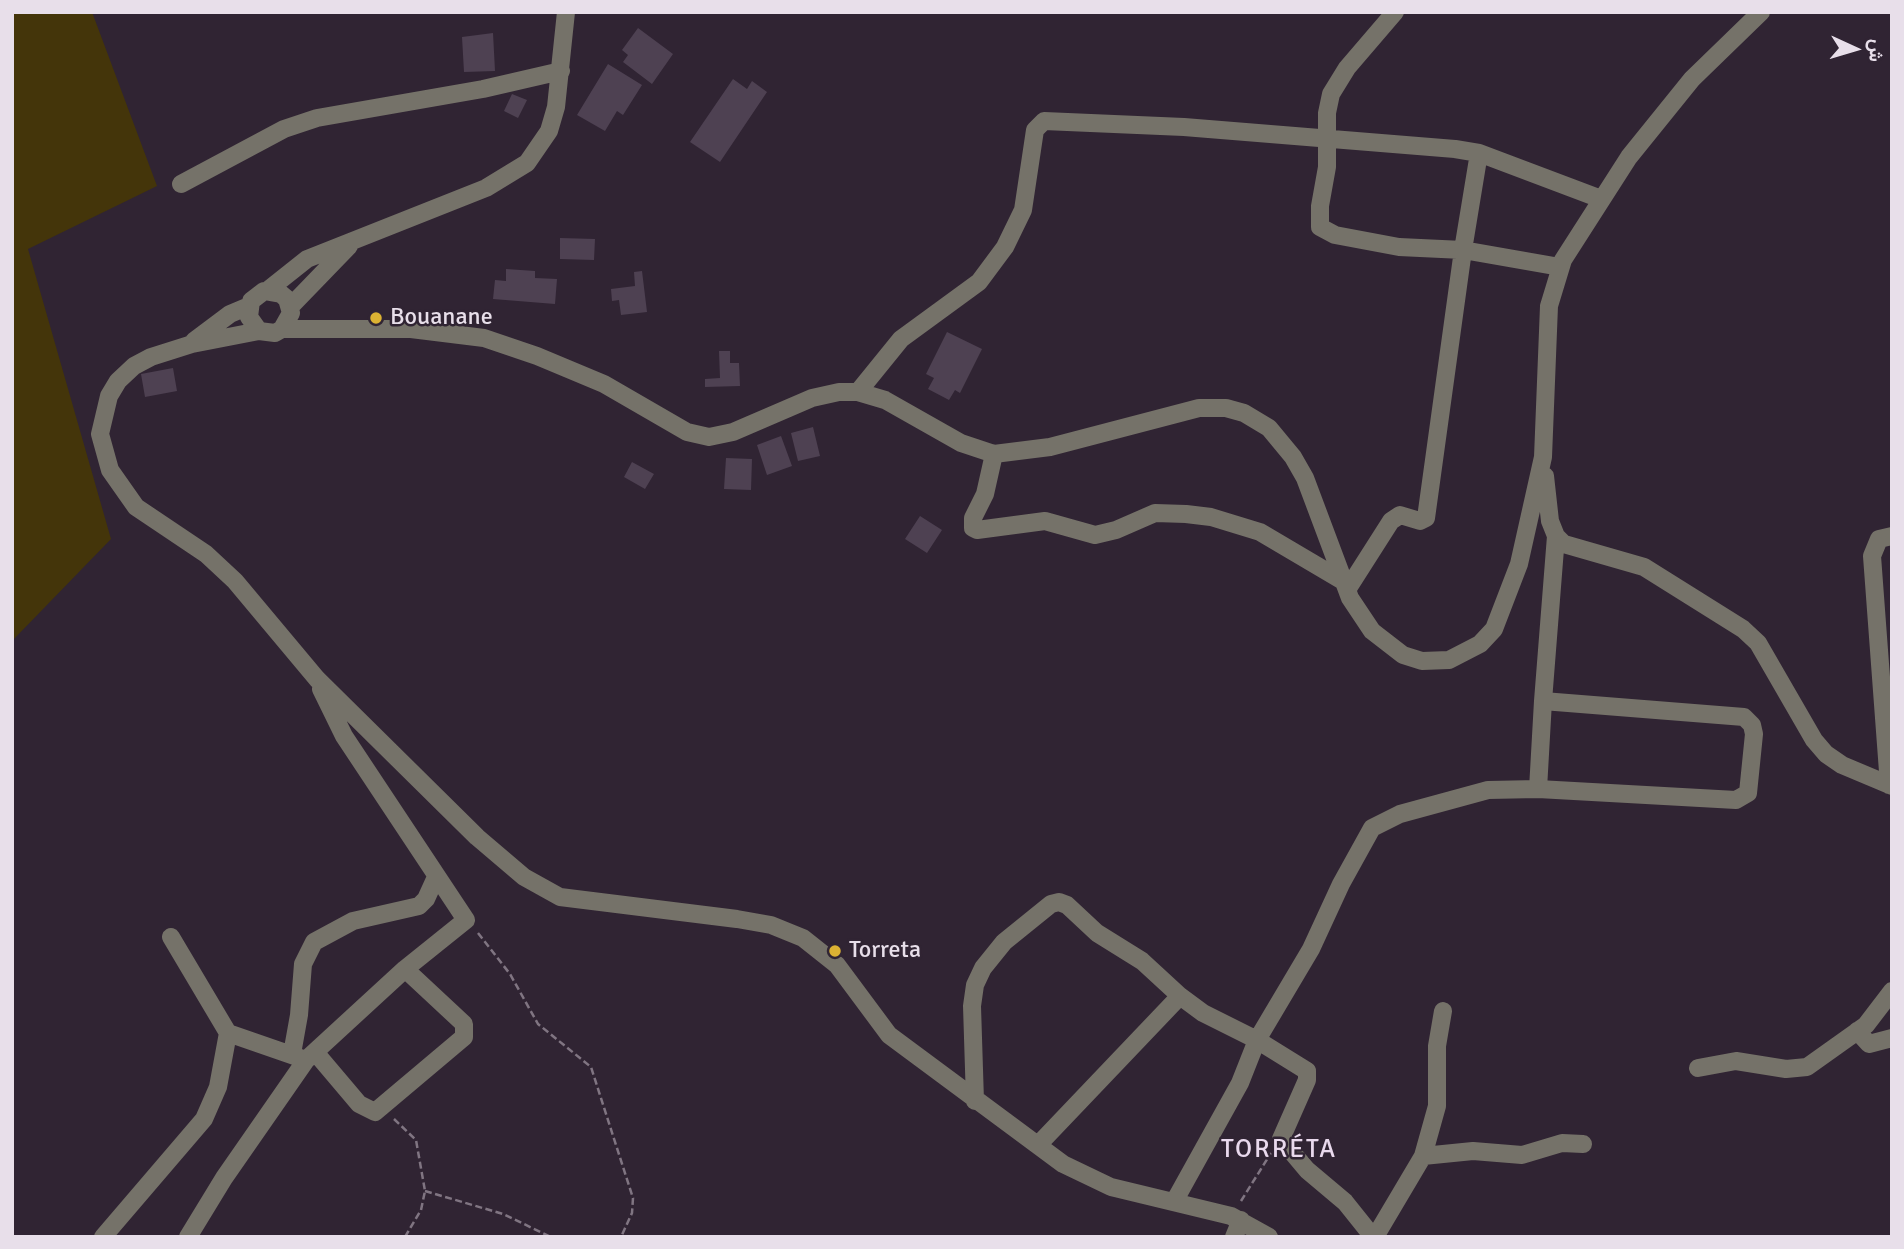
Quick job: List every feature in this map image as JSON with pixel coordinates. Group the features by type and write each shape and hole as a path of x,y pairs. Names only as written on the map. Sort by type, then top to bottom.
{"street":[{"path":"192,344 230,314 249,306 257,295 268,290 307,259 486,188 527,163 549,131 561,71 566,12"},
{"path":"1395,12 1347,68 1331,94 1327,113 1327,167 1319,217 1321,227 1325,232 1399,247 1464,250 1560,267"},
{"path":"1269,1237 1174,1202 1091,1180 975,1101 889,1035 837,965 803,938 751,921 662,908 581,902 543,890 477,837 317,679 235,581 206,554 136,507 110,470 100,435 108,397 118,381 134,366 151,357 192,344 259,331 275,333 282,329 317,328 411,329 491,340 604,384 676,426 699,436 720,436 733,432 825,394 858,392 885,400 961,443 994,454 1050,447 1199,408 1226,408 1244,413 1269,428 1293,457 1304,478 1345,586 1372,631 1403,655 1422,661 1449,660 1480,644 1494,629 1503,612 1519,564 1543,457 1547,389 1546,336 1549,306 1560,267 1629,157 1692,79 1761,12"},
{"path":"181,184 284,129 317,118 484,89 561,71"},
{"path":"858,392 901,339 979,282 1005,247 1023,209 1035,131 1039,123 1050,121 1157,126 1430,145 1479,153 1601,199"},
{"path":"1345,586 1391,521 1400,516 1420,521 1426,518 1479,153"},
{"path":"282,329 291,310 360,236"},
{"path":"268,290 281,294 291,310 317,328"},
{"path":"249,306 249,317 259,331"},
{"path":"994,454 985,494 972,524 976,530 1045,521 1095,535 1116,530 1155,513 1211,517 1259,532 1345,586"},
{"path":"1543,457 1550,521 1556,536 1564,544 1644,567 1743,629 1758,643 1814,740 1826,754 1842,765 1890,785 1872,556 1879,539 1892,536"},
{"path":"1538,789 1556,536"},
{"path":"188,1237 304,1055 466,920 344,736 317,679"},
{"path":"1174,1202 1240,1083 1256,1040 1311,949 1340,884 1373,828 1389,818 1488,790 1538,789 1741,799 1748,793 1754,734 1749,720 1739,714 1543,701"},
{"path":"304,1055 299,1015 303,964 314,942 354,921 419,906 426,899 436,877"},
{"path":"975,1101 972,1006 975,985 983,968 1003,942 1051,904 1059,902 1068,905 1087,925 1142,961 1203,1013 1256,1040 1307,1071 1307,1080 1280,1139 1307,1170 1345,1202 1374,1237 1423,1156 1437,1106 1437,1046 1443,1011"},
{"path":"103,1237 204,1119 218,1087 228,1033 171,937"},
{"path":"228,1033 304,1055 365,1109 380,1110 466,1032 464,1024 405,969"},
{"path":"1698,1068 1736,1061 1786,1069 1807,1067 1857,1031 1876,1014 1892,991"},
{"path":"1038,1145 1180,996"},
{"path":"1857,1031 1869,1044 1892,1038"},
{"path":"1423,1156 1473,1151 1522,1155 1562,1143 1583,1144"}],"path":[{"path":"466,920 510,974 538,1024 591,1067 633,1198 632,1213 621,1237"},
{"path":"380,1110 403,1125 416,1140 425,1191 421,1210 405,1237"},
{"path":"1235,1224 1280,1139"},
{"path":"425,1191 503,1214 551,1237"}],"shaded area":[{"path":"12,12 92,12 157,186 28,249 111,539 12,641"}],"building":[{"path":"638,28 673,54 652,84 623,62 628,55 622,50"},
{"path":"493,33 495,71 464,72 462,37"},
{"path":"608,64 642,85 623,115 617,111 605,131 577,115"},
{"path":"733,79 747,89 752,81 767,92 720,162 690,142"},
{"path":"512,94 527,100 518,118 504,111"},
{"path":"560,238 595,239 594,260 560,259"},
{"path":"506,269 535,271 535,278 557,279 555,304 493,299 495,280 506,281"},
{"path":"642,271 647,312 621,315 619,300 612,301 611,289 635,286 634,272"},
{"path":"947,332 982,349 960,393 955,390 949,400 928,389 934,378 926,374"},
{"path":"719,351 730,351 730,363 739,363 740,386 705,387 705,379 720,378"},
{"path":"173,368 177,391 145,397 141,374"},
{"path":"813,427 820,456 798,461 791,433"},
{"path":"781,436 792,466 767,475 757,445"},
{"path":"726,458 752,459 751,490 724,489"},
{"path":"632,462 654,474 645,489 624,477"},
{"path":"920,516 942,530 927,553 905,539"}],"place":[{"name":"Bouanane","path":"376,318"},
{"name":"Torreta","path":"835,951"}],"district":[{"name":"TORRÉTA","path":"1279,1150"}]}
